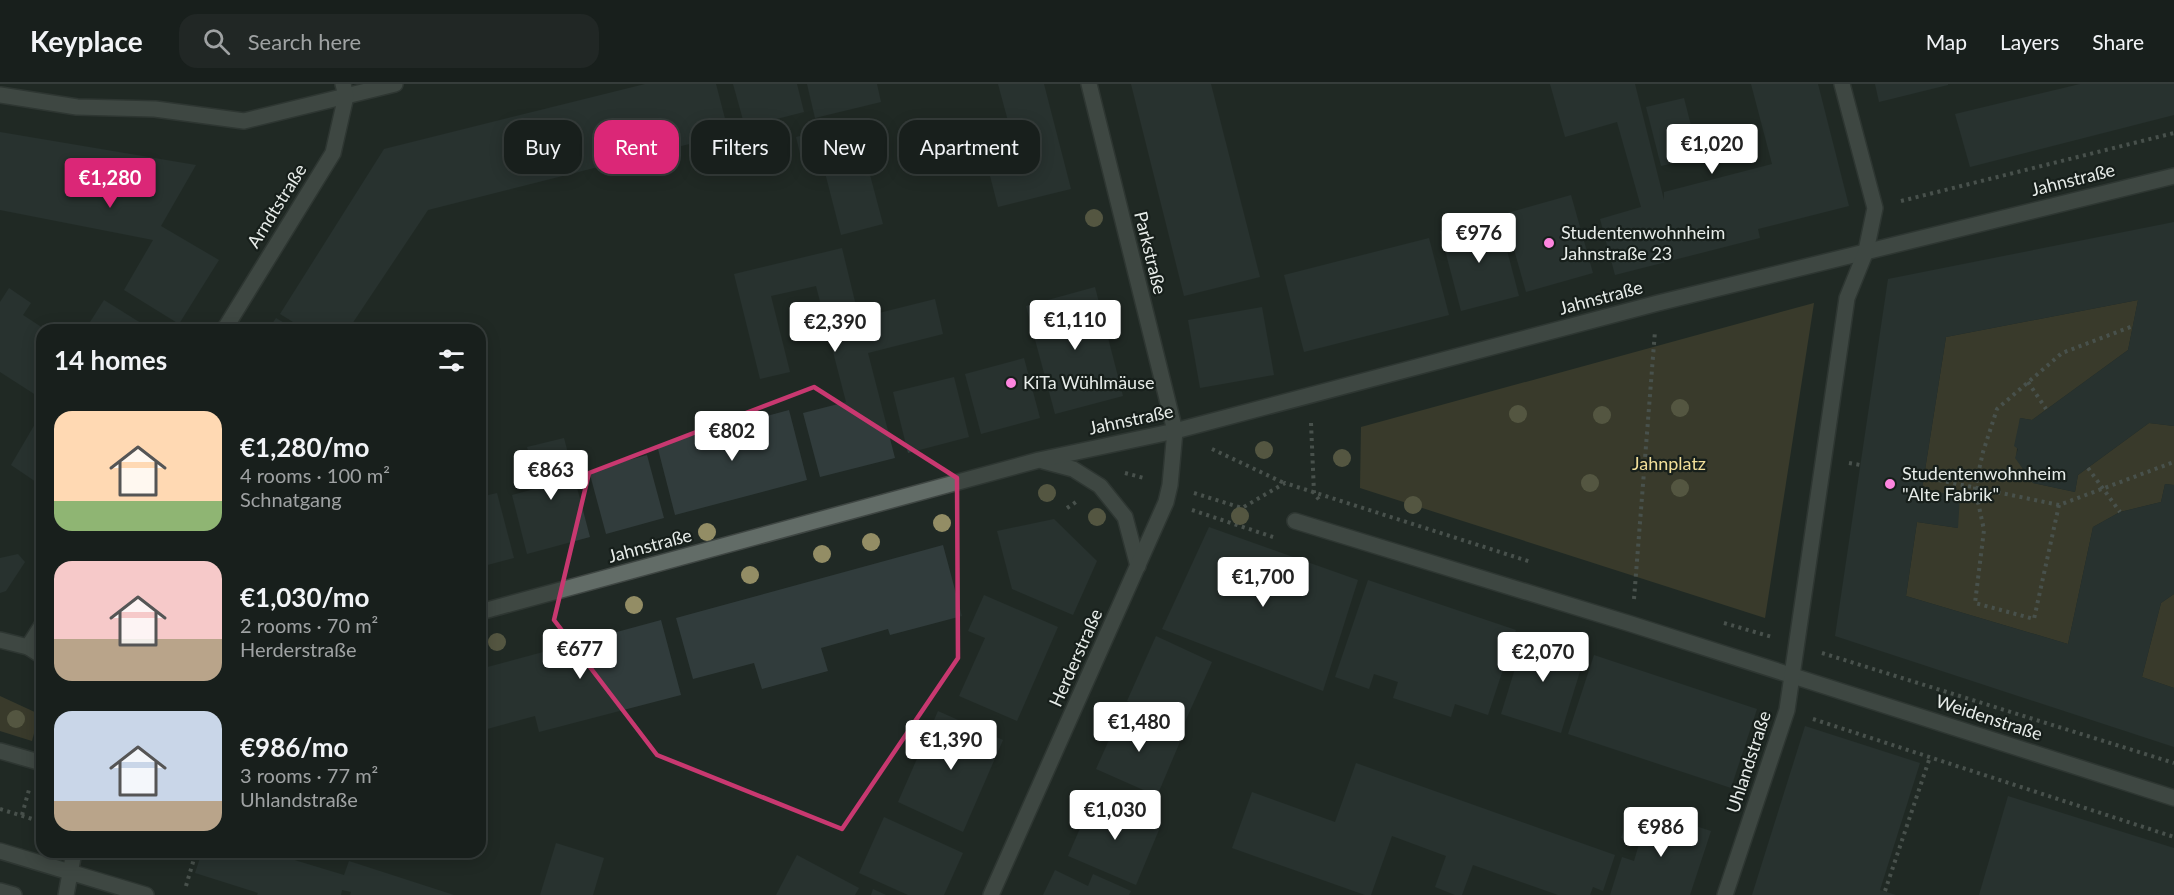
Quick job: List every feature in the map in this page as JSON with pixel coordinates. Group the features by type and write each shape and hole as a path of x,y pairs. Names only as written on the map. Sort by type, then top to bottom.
{"street":[{"path":"0,95 77,107 154,109 244,121 344,90 395,84"},
{"name":"Parkstraße","path":"1089,84 1175,431"},
{"path":"1295,521 1791,675 1847,298 1866,251 1875,208 1842,84"},
{"name":"Arndtstraße","path":"228,324 333,153 344,90"},
{"name":"Jahnstraße","path":"486,610 1039,460 1175,431 1658,303 2174,176"},
{"name":"Herderstraße","path":"991,895 1166,501 1170,485 1175,431"},
{"path":"1039,460 1073,469 1100,486 1125,517 1138,566"},
{"path":"28,647 36,634"},
{"path":"0,640 28,647 36,652"},
{"name":"Uhlandstraße","path":"1725,895 1787,710 1791,675"},
{"name":"Weidenstraße","path":"1791,675 2174,798"},
{"path":"0,751 36,761"},
{"path":"0,851 146,895"},
{"path":"66,895 73,858"},
{"path":"0,891 14,895"}],"path":[{"path":"1875,208 2174,134"},
{"path":"1631,624 1658,303"},
{"path":"2059,505 2034,619 1975,603 1984,530 1975,488 1983,452 1997,409 2062,354 2133,326"},
{"path":"2028,382 2046,409"},
{"path":"1309,395 1314,493"},
{"path":"1205,423 1212,449 1285,483"},
{"path":"1924,477 2059,505 2174,462"},
{"path":"2088,468 2120,512"},
{"path":"1166,501 1287,542 1295,521"},
{"path":"1795,644 2174,763"},
{"path":"1787,710 2174,837"},
{"path":"1885,891 1930,757"},
{"path":"0,809 36,820"},
{"path":"186,886 194,858"}],"highlighted area":[{"path":"814,387 957,478 958,658 842,829 657,755 554,620 589,473"}],"green space":[{"path":"2138,300 2128,350 2032,420 2020,418 2016,458 2033,483 2075,492 2078,475 2149,423 2174,426 2174,485 2165,484 2161,502 2120,512 2093,527 2068,644 1906,596 1917,522 1958,528 1922,489 1946,337"},
{"name":"Jahnplatz","path":"1814,303 1765,618 1360,488 1361,427"},
{"path":"2174,594 2174,688 2142,677 2161,603"},
{"path":"0,696 36,713 36,726 32,741 0,731"}],"building":[{"path":"645,84 716,84 725,120 691,120 691,144 679,147 679,120 594,120 594,168 582,171 582,120 504,120 504,174 571,174 428,210 352,324 296,324 280,314 384,149"},
{"path":"733,84 797,84 804,112 773,120 743,120"},
{"path":"807,84 877,84 881,102 815,118"},
{"path":"998,84 1044,84 1071,189 998,207 990,174 1040,174 1040,120 1008,120"},
{"path":"1131,84 1211,84 1260,277 1184,296"},
{"path":"1550,84 1635,84 1664,200 1664,192 1772,164 1751,84 1818,84 1849,206 1758,229 1760,238 1615,275 1600,219 1641,207 1617,122 1565,137"},
{"path":"1875,84 1948,84 1948,85 1879,102"},
{"path":"2080,84 2174,84 2174,115 1970,167 1955,114"},
{"path":"1684,98 1699,157 1661,166 1646,107"},
{"path":"0,132 196,165 161,226 219,260 179,324 124,290 153,240 0,210"},
{"path":"802,136 802,162 796,137"},
{"path":"825,174 870,174 883,224 841,235"},
{"name":"Studentenwohnheim Jahnstraße 23","path":"1571,195 1593,273 1526,292 1504,214"},
{"path":"1498,216 1519,296 1461,311 1440,231"},
{"name":"Studentenwohnheim \"Alte Fabrik\"","path":"2174,222 2174,426 2149,423 2078,475 2075,492 2033,483 2015,458 2018,449 2014,446 2020,418 2032,420 2128,350 2138,300 1946,337 1922,489 1960,496 1958,528 1917,522 1906,596 2068,644 2093,527 2120,512 2161,502 2165,484 2174,485 2174,594 2161,603 2142,677 2174,688 2174,747 1835,636 1888,279"},
{"path":"1429,238 1449,315 1304,352 1284,275"},
{"path":"842,248 859,318 935,299 943,334 868,353 895,458 820,477 803,413 846,402 816,286 771,296 790,372 760,379 734,274"},
{"path":"1095,287 1123,396 1055,414 1026,306"},
{"path":"9,288 31,303 23,315 37,324 36,395 0,372 0,302"},
{"path":"104,300 142,324 89,324"},
{"path":"1262,307 1274,375 1200,388 1188,320"},
{"path":"276,318 286,324 272,324"},
{"path":"1024,358 1040,418 981,434 965,374"},
{"path":"954,377 969,437 908,453 893,392"},
{"path":"789,410 807,480 675,515 657,445"},
{"path":"36,422 36,482 11,465"},
{"path":"564,438 590,537 527,554 512,495 538,488 527,447"},
{"path":"647,455 664,518 606,534 589,471"},
{"path":"497,493 514,558 486,565 486,496"},
{"path":"1054,519 1097,561 1073,615 1012,589 997,531"},
{"path":"1209,527 1358,580 1323,691 1162,629"},
{"path":"943,545 962,616 890,635 888,629 821,648 828,671 762,689 754,663 693,679 676,618"},
{"path":"18,554 25,562 6,591 0,593 0,558"},
{"path":"1368,580 1516,630 1488,715 1455,704 1451,717 1393,698 1398,682 1374,674 1369,689 1335,677"},
{"path":"984,595 1058,627 1017,721 959,696 985,638 968,631"},
{"path":"661,620 681,695 539,732 535,716 486,729 486,667"},
{"path":"1526,633 1586,652 1561,733 1501,714"},
{"path":"1156,636 1212,662 1183,726 1127,701"},
{"path":"1594,655 1757,709 1731,788 1568,734"},
{"path":"938,711 1003,740 963,832 898,802"},
{"path":"1122,711 1182,737 1157,796 1096,769"},
{"path":"1805,726 1920,763 1880,890 1896,895 1752,895"},
{"path":"1356,763 1615,855 1603,891 1593,887 1590,895 1558,895 1473,865 1462,895 1455,895 1435,887 1446,856 1392,836 1371,895 1365,895 1232,848 1252,792 1335,822"},
{"path":"1094,796 1161,825 1136,885 1068,856"},
{"path":"2008,796 2174,848 2174,895 1979,895"},
{"path":"1649,811 1711,831 1690,895 1610,895 1622,857 1634,861 1639,844 1621,838 1627,821 1644,826"},
{"path":"884,817 963,853 944,895 908,895 859,873"},
{"path":"556,843 604,858 593,895 540,895"},
{"path":"797,855 859,888 855,895 776,895"},
{"path":"200,858 288,858 344,875 349,861 454,895 350,895 351,892 342,890 341,895 257,895 258,893 195,873"},
{"path":"1055,870 1088,886 1093,874 1131,891 1129,895 1043,895"},
{"path":"873,889 886,895 871,895"}],"place":[{"name":"Studentenwohnheim Jahnstraße 23","path":"1549,243"},
{"name":"KiTa Wühlmäuse","path":"1011,383"},
{"name":"Studentenwohnheim \"Alte Fabrik\"","path":"1890,484"}]}
